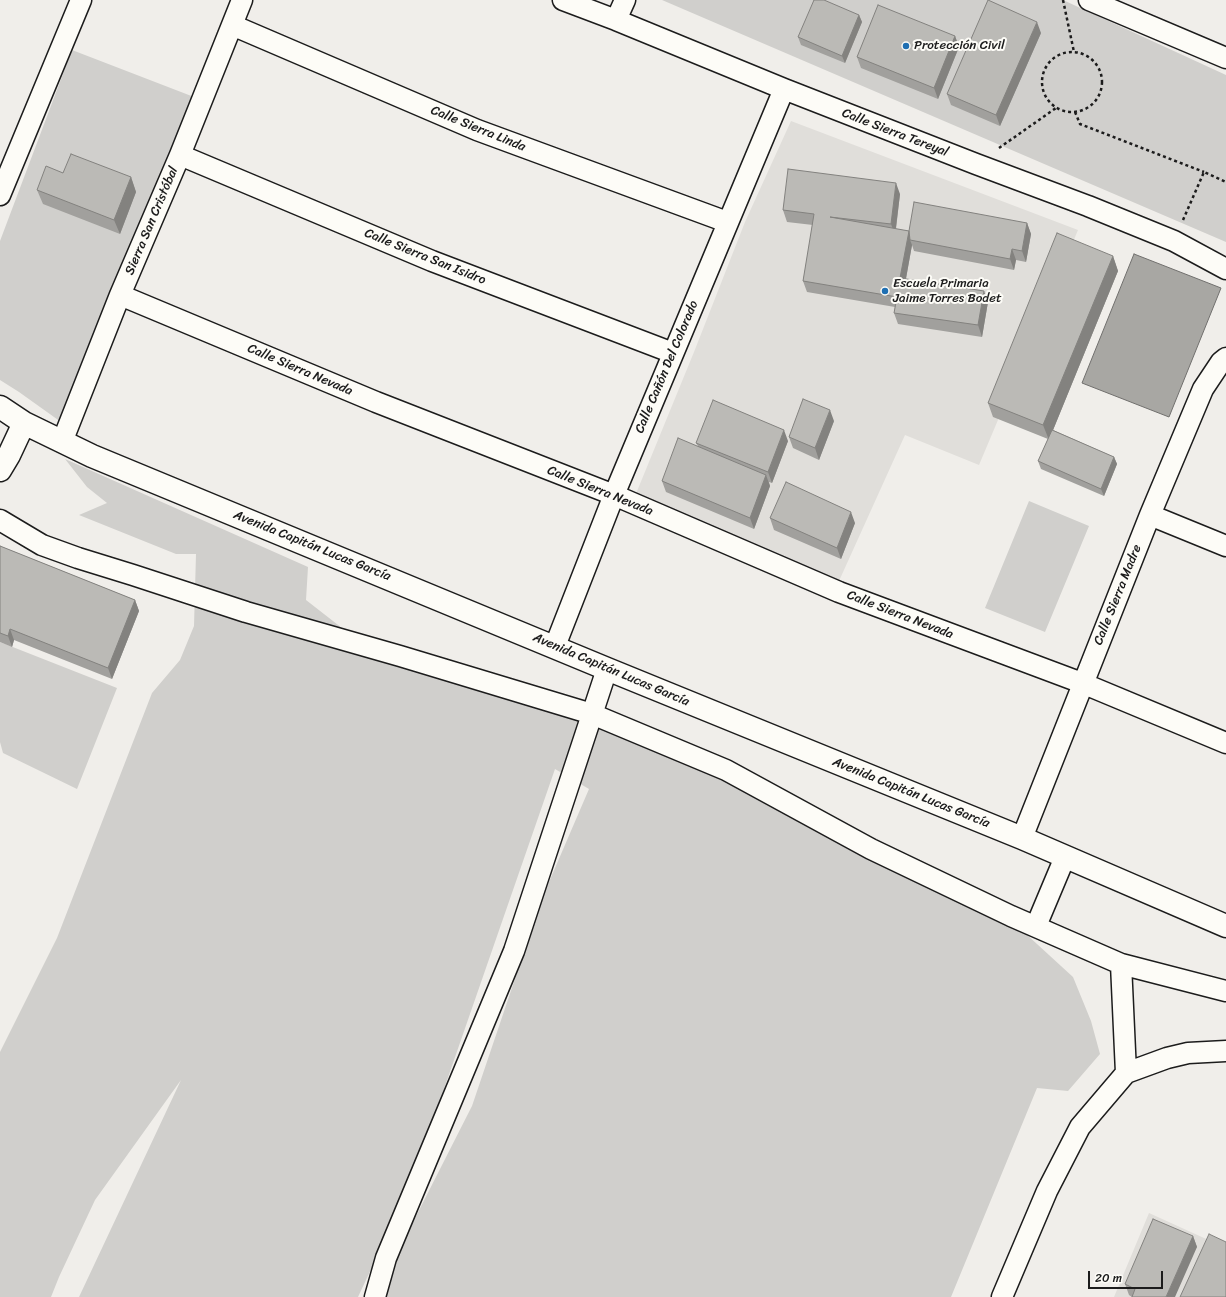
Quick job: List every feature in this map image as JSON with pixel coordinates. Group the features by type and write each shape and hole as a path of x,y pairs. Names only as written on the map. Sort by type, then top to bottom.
{"street":[{"path":"0,194 81,0"},
{"name":"Sierra San Cristóbal","path":"62,442 120,295 180,155 242,0"},
{"name":"Calle Sierra Tereyal","path":"563,0 616,20 784,89 1174,241 1226,269"},
{"path":"616,20 624,0"},
{"path":"1089,0 1226,58"},
{"name":"Calle Sierra Linda","path":"232,25 477,130 727,222"},
{"name":"Calle Cañón Del Colorado","path":"555,646 614,495 727,222 784,89"},
{"name":"Calle Sierra San Isidro","path":"180,155 432,261 673,353"},
{"name":"Calle Sierra Nevada","path":"120,295 376,402 614,495 839,592 1082,683 1226,743"},
{"name":"Calle Sierra Madre","path":"1022,838 1082,683 1203,389 1221,362 1226,358"},
{"name":"Avenida Capitán Lucas García","path":"0,407 24,423 92,456 555,646 607,669 1022,838 1226,926"},
{"path":"0,470 24,423"},
{"path":"1150,515 1226,546"},
{"path":"0,520 42,545 78,558 246,612 400,656 592,714 726,770 870,849 1004,913 1120,964 1226,990"},
{"path":"374,1297 386,1258 514,951 607,669"},
{"path":"1036,926 1065,857"},
{"path":"1120,964 1126,1074"},
{"path":"1002,1297 1047,1191 1080,1127 1126,1074 1167,1058 1188,1053 1226,1051"}],"path":[{"path":"1063,0 1074,52"},
{"path":"1074,52 1084,54 1098,67 1102,86 1099,96 1093,104 1085,110 1065,112 1056,108 1048,101 1043,92 1041,83 1043,73 1048,64 1055,57 1064,53 1074,52"},
{"path":"976,164 1056,108"},
{"path":"1075,112 1080,124 1226,182"},
{"path":"1174,241 1204,172"}],"shaded area":[{"path":"662,0 1063,0 1226,75 1226,242"},
{"path":"72,50 194,97 61,422 0,380 0,241"},
{"name":"Escuela Primaria Jaime Torres Bodet","path":"791,121 1078,230 979,465 905,435 839,581 633,501 745,222"},
{"path":"1134,254 1221,288 1169,417 1082,383"},
{"path":"65,459 308,567 306,600 383,660 620,733 732,783 1013,922 1073,977 1091,1021 1100,1054 1068,1091 1037,1088 951,1297 375,1297 472,1106 543,896 589,789 555,769 411,1184 358,1297 79,1297 181,1080 95,1200 51,1297 0,1297 0,1052 57,938 152,693 180,660 194,626 196,554 176,554 79,515 107,503 87,487"},
{"path":"1029,501 1089,526 1045,632 985,608"},
{"path":"0,642 117,688 77,789 3,753 0,742"},
{"path":"1149,1213 1226,1248 1226,1297 1114,1297"}],"building":[{"path":"814,0 824,0 859,15 842,56 798,37"},
{"path":"988,0 1037,22 996,115 947,94"},
{"path":"878,5 955,36 934,88 857,57"},
{"path":"71,154 131,177 114,220 37,190 46,166 63,173"},
{"path":"788,169 896,183 891,224 830,217 909,231 900,278 984,291 978,325 894,313 897,297 803,281 814,214 783,210"},
{"path":"914,202 1027,223 1022,251 1012,249 1010,259 910,240 909,231"},
{"path":"1057,233 1113,256 1043,425 988,403"},
{"path":"803,399 830,410 815,448 789,437"},
{"path":"713,400 784,430 768,472 696,443"},
{"path":"1052,430 1114,457 1101,489 1038,461"},
{"path":"678,438 766,475 750,518 662,481"},
{"path":"786,482 851,512 837,548 770,518"},
{"path":"0,546 135,600 108,668 10,629 8,636 0,633"},
{"path":"1153,1219 1193,1236 1166,1297 1132,1297 1135,1289 1125,1284"},
{"path":"1209,1234 1226,1242 1226,1297 1180,1297"}],"place":[{"name":"Protección Civil","path":"906,46"},
{"name":"Escuela Primaria Jaime Torres Bodet","path":"885,291"}]}
